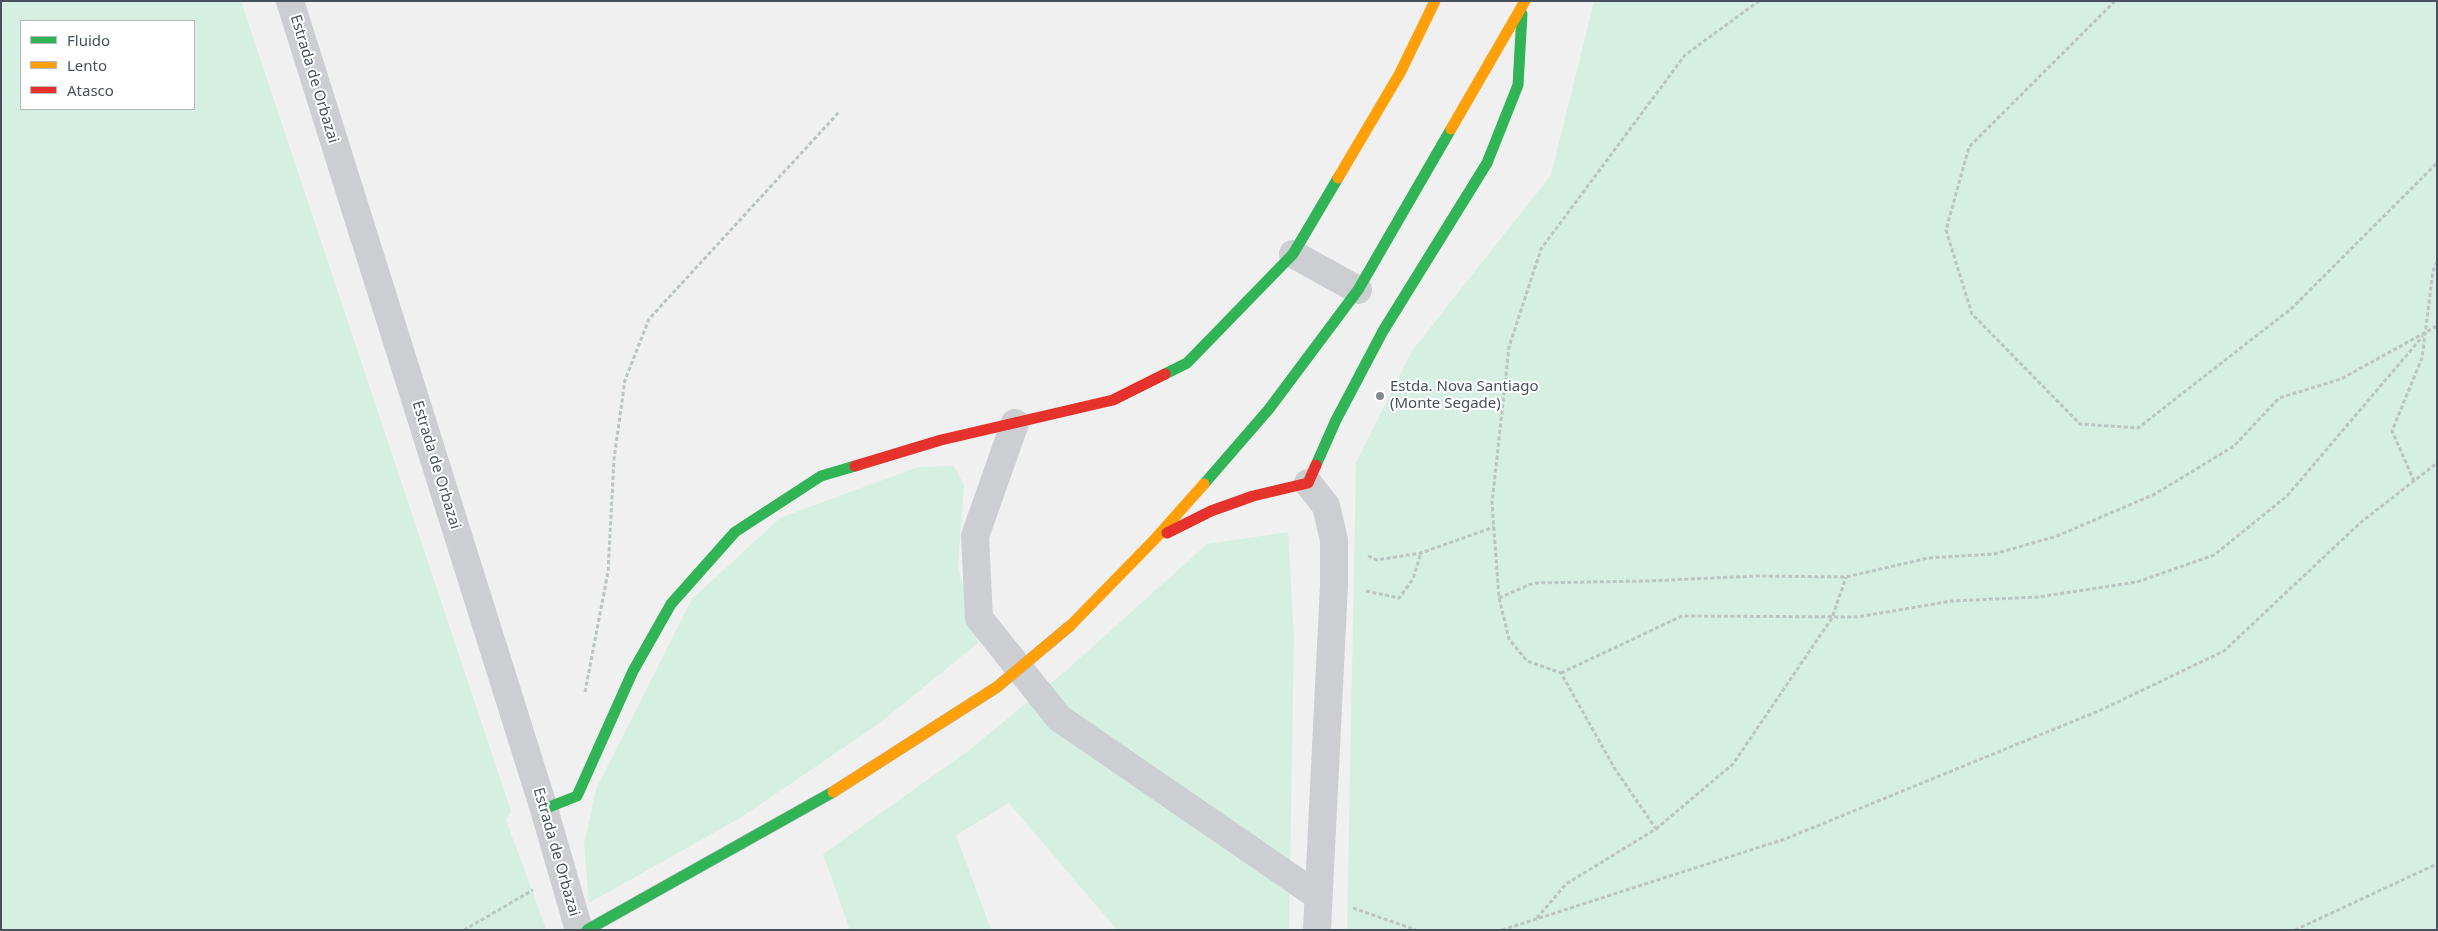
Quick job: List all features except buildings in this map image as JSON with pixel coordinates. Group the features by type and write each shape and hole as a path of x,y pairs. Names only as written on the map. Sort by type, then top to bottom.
{"main road":[{"path":"544,809 577,796 633,671 671,604 735,532 821,476 941,440 1113,400 1187,363 1293,254 1400,73 1435,1"},
{"path":"587,930 852,782 997,687 1071,625 1154,539 1269,409 1358,290 1524,5"},
{"path":"1154,539 1211,511 1253,496 1308,483 1336,420 1383,331 1487,163 1518,85 1524,5"}],"street":[{"name":"Estrada de Orbazai","path":"290,1 544,809 579,930"},
{"path":"1293,254 1358,290"},
{"path":"1015,423 975,536 979,618 1058,718 1318,896"},
{"path":"1308,483 1326,506 1334,540 1334,584 1317,930"}],"path":[{"path":"1656,829 1615,769 1562,673 1527,661 1509,639 1499,598 1492,503 1509,346 1541,249 1685,55 1759,1"},
{"path":"2115,1 1969,147 1946,230 1972,314 2080,424 2138,428 2292,308 2437,163"},
{"path":"585,696 608,572 614,459 625,380 649,318 840,111"},
{"path":"2414,481 2392,431 2422,358 2433,271 2437,262"},
{"path":"1499,598 1533,583 1647,582 1757,576 1846,576 1928,558 1994,554 2057,536 2155,494 2234,446 2279,398 2341,379 2437,326"},
{"path":"1562,673 1682,616 1857,617 1952,601 2038,597 2137,582 2214,555 2287,496 2425,333"},
{"path":"1502,930 1784,839 2101,710 2224,651 2360,524 2437,463"},
{"path":"1334,540 1377,560 1421,553 1494,527"},
{"path":"1334,584 1399,598 1413,579 1421,553"},
{"path":"1537,918 1566,884 1656,829 1733,764 1832,618 1846,576"},
{"path":"2295,930 2437,864"},
{"path":"464,930 539,887 563,876"},
{"path":"1318,896 1416,930"}],"green space":[{"path":"1,1 241,1 511,811 506,820 546,929 1,930"},
{"path":"1594,1 2437,1 2437,930 1347,930 1356,463 1412,351 1551,175"},
{"path":"954,466 964,485 958,567 978,643 877,725 740,818 589,903 584,844 596,789 692,599 780,518 918,467"},
{"path":"1288,532 1294,638 1289,930 1117,930 1009,803 956,835 991,930 850,930 823,854 968,751 1069,668 1207,544"}],"traffic: fast":[{"path":"1316,465 1336,420 1383,331 1487,163 1518,85 1522,14"},
{"path":"1204,484 1269,409 1358,290 1451,129"},
{"path":"1165,374 1187,363 1293,254 1338,178"},
{"path":"544,809 577,796 633,671 671,604 735,532 821,476 855,466"},
{"path":"587,930 833,792"}],"traffic: slow":[{"path":"1338,178 1400,73 1435,1"},
{"path":"1451,129 1525,1"},
{"path":"1071,625 1155,539 1204,484"},
{"path":"833,792 997,687 1071,625"}],"traffic: jam":[{"path":"855,466 941,440 1113,400 1165,374"},
{"path":"1167,533 1211,511 1253,496 1308,483 1316,465"}],"place":[{"name":"Estda. Nova Santiago (Monte Segade)","path":"1380,396"}]}
